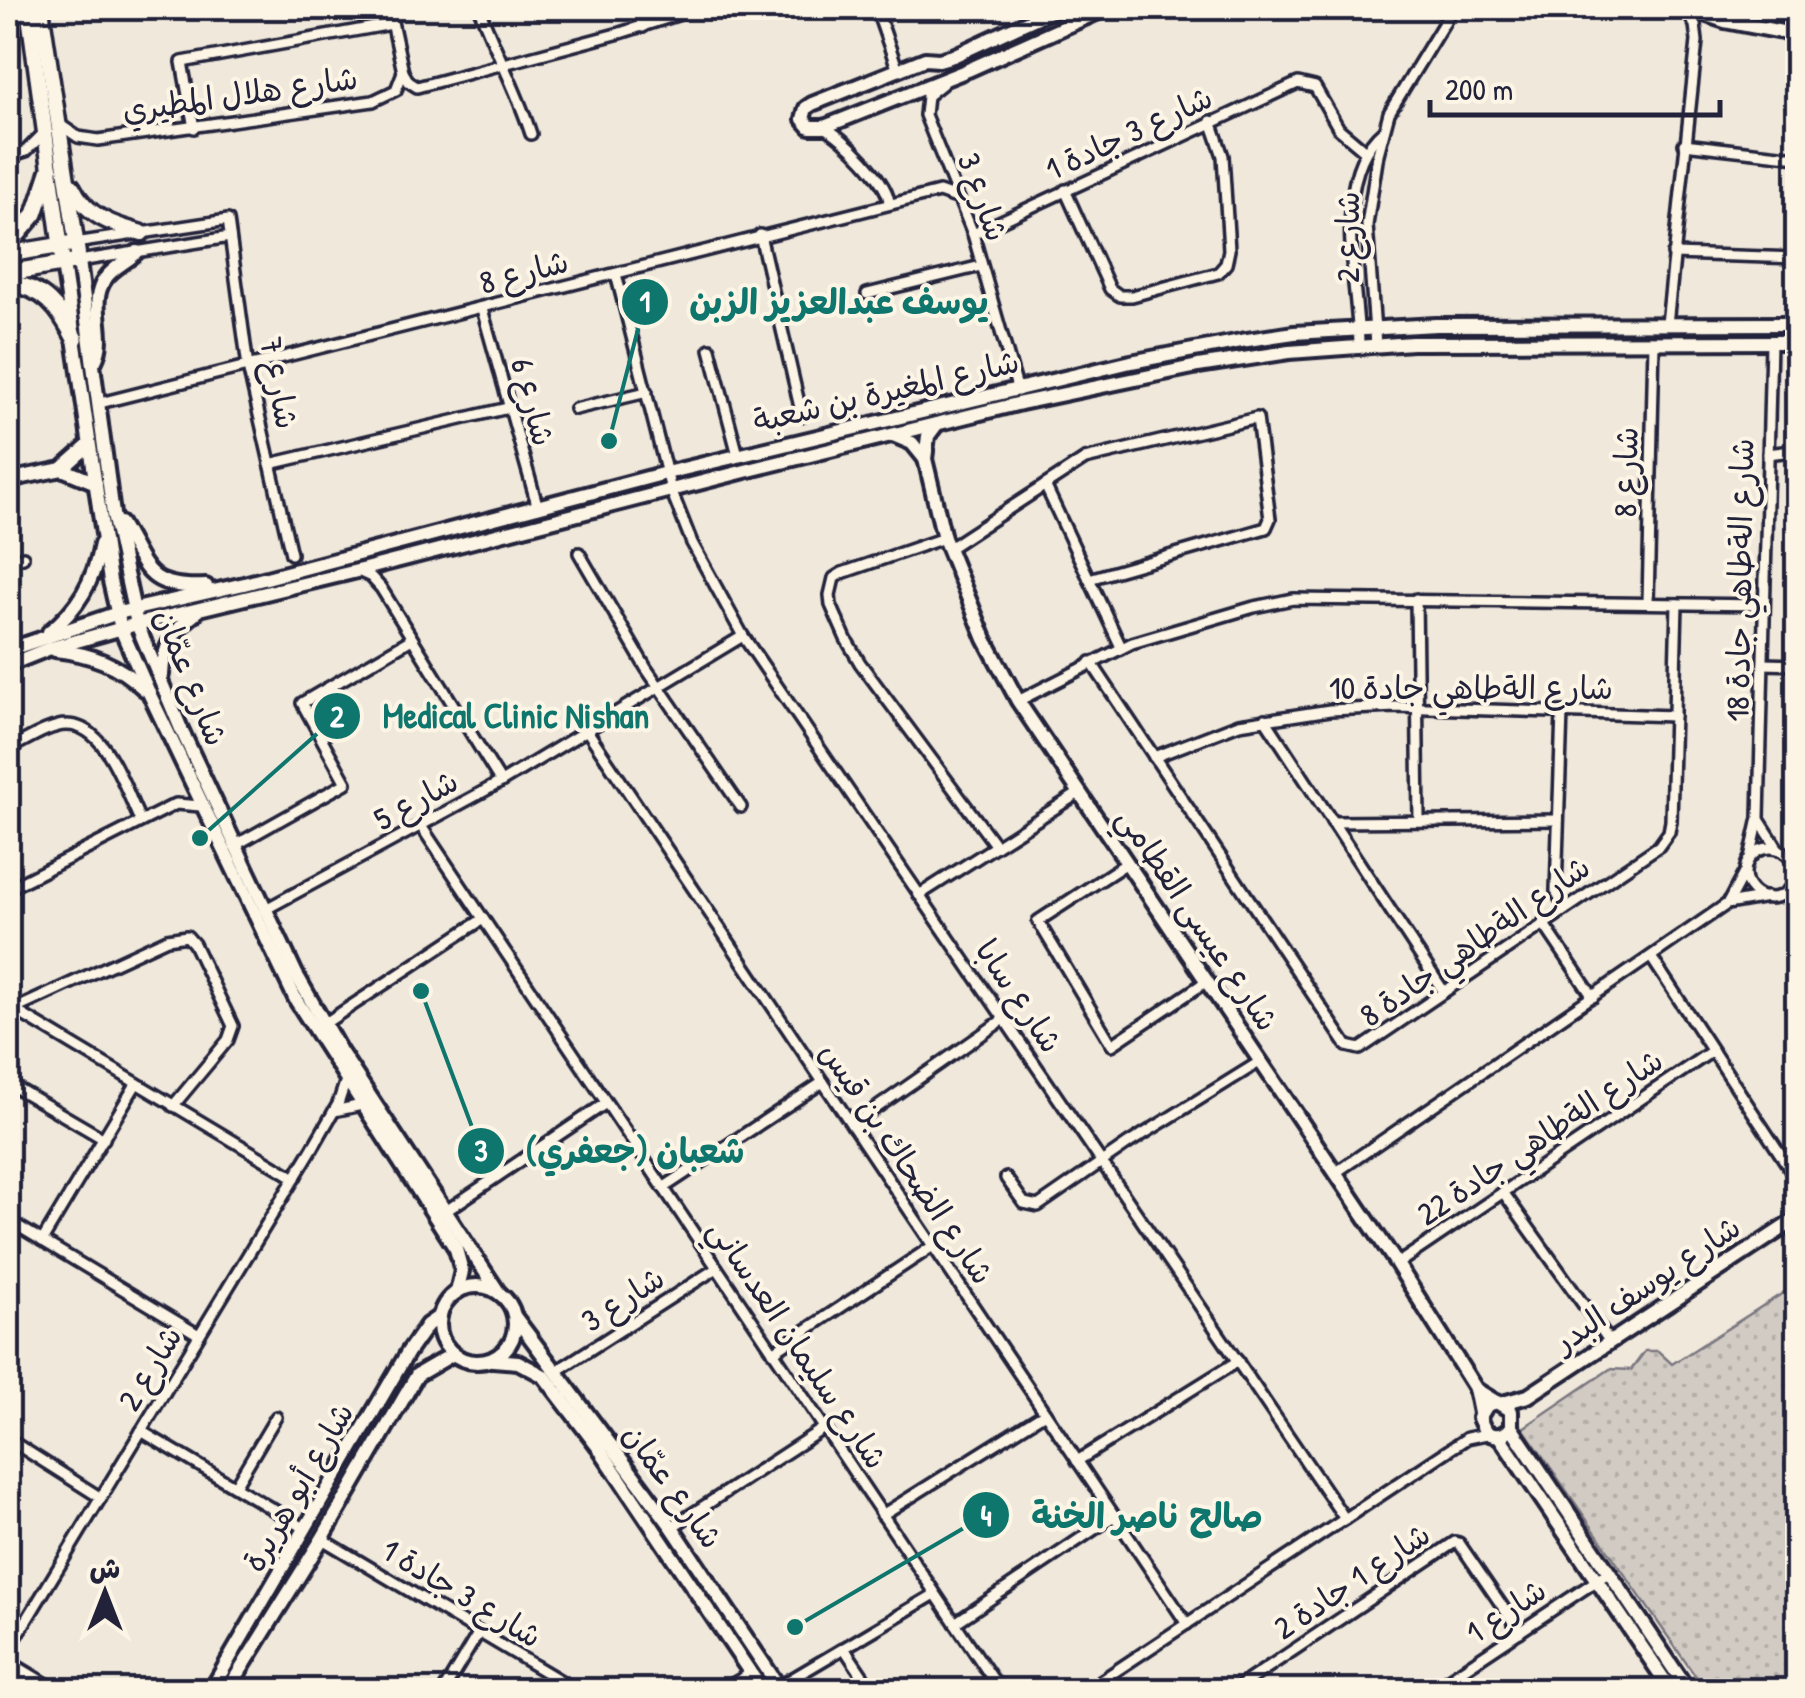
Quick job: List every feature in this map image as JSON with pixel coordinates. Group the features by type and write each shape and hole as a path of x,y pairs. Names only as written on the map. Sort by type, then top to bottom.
{"highway":[{"path":"8,246 35,214 58,171"},
{"path":"8,254 68,244"},
{"path":"8,273 71,263"},
{"path":"8,283 30,288 48,298 74,339"}],"main road":[{"name":"شارع عمّان","path":"28,8 52,127"},
{"name":"شارع عمّان","path":"41,8 68,244 94,363 114,514 137,624 234,846 324,1024 499,1293"},
{"path":"1057,8 953,56 940,60 924,58 808,106 804,113 806,124 824,127 950,78 1107,8"},
{"path":"1684,8 1725,21 1798,35"},
{"path":"1750,8 1798,16"},
{"path":"58,171 94,215 114,226 148,232"},
{"path":"94,363 101,346 97,302 101,286 111,272 137,252"},
{"name":"شارع عمّان","path":"71,263 74,339 122,629 190,782 296,1000 456,1249 462,1270 457,1292"},
{"name":"شارع المغيرة بن شعبة","path":"8,665 46,643 133,609 244,584 738,455 1017,388 1241,340 1359,328 1483,324 1798,324"},
{"name":"شارع المغيرة بن شعبة","path":"8,650 122,629 1021,403 1244,358 1376,345 1798,342"},
{"path":"924,458 928,436 937,424"},
{"path":"893,435 912,443 924,458"},
{"path":"8,480 62,469 90,446"},
{"name":"شارع عيسى القطامي","path":"924,458 946,543 985,639 1018,701 1397,1264 1475,1388 1480,1415"},
{"path":"62,469 96,483"},
{"path":"114,514 139,562 162,582 185,587 244,584"},
{"path":"104,532 96,570 86,591 46,643 110,663 150,695"},
{"path":"162,682 167,643 199,610"},
{"name":"شارع يوسف البدر","path":"1500,1403 1528,1396 1798,1218"},
{"path":"482,1286 499,1293 515,1318 511,1342 493,1360 476,1363 453,1354 442,1341 440,1316 446,1302 457,1292 482,1286"},
{"name":"شارع أبو هريرة","path":"210,1690 408,1352 427,1326 440,1316"},
{"name":"شارع عمّان","path":"515,1318 672,1528 779,1689"},
{"name":"شارع أبو هريرة","path":"228,1690 322,1539 417,1374 453,1354"},
{"name":"شارع عمّان","path":"493,1360 518,1362 544,1376 599,1448 762,1690"},
{"name":"شارع عيسى القطامي","path":"1475,1388 1500,1403"},
{"name":"شارع يوسف البدر","path":"1503,1430 1528,1396"},
{"path":"1500,1403 1511,1410 1503,1430 1482,1428 1480,1415 1487,1405 1500,1403"},
{"path":"1503,1430 1602,1576 1688,1690"},
{"path":"1602,1576 1671,1690"},
{"path":"8,1663 53,1690"},
{"path":"8,1682 20,1690"}],"street":[{"path":"389,8 403,72"},
{"path":"479,8 502,66 516,87 530,134"},
{"path":"637,8 642,27"},
{"name":"شارع هلال المطيري","path":"403,72 413,86 422,86 699,8"},
{"path":"876,8 897,68"},
{"name":"شارع 2","path":"1376,345 1367,225 1370,189 1384,130 1400,93 1453,8"},
{"path":"1667,324 1698,41 1695,26 1684,8"},
{"path":"1698,41 1710,26 1725,21"},
{"path":"194,128 182,62 392,24"},
{"name":"شارع هلال المطيري","path":"52,127 86,139 194,128 373,101 396,90 403,72"},
{"name":"شارع 3","path":"950,78 927,96 925,115 973,234 1021,403"},
{"name":"شارع 2","path":"1309,83 1318,90 1339,129 1364,150"},
{"name":"شارع 3 جادة 1","path":"973,234 1211,122 1298,84 1309,83"},
{"path":"1065,190 1110,289 1116,294 1132,296 1218,272 1226,264 1230,250 1223,156 1211,122"},
{"path":"8,157 26,151 52,127"},
{"path":"824,127 838,136 886,188 889,204"},
{"name":"شارع 2","path":"1359,346 1351,222 1364,150 1384,130"},
{"path":"1684,144 1798,157"},
{"name":"شارع 8","path":"100,403 939,192 959,200"},
{"name":"شارع 7","path":"148,232 228,220 248,367 291,554"},
{"path":"68,244 148,232 148,242 158,248"},
{"path":"760,235 802,416"},
{"path":"71,263 230,237"},
{"path":"1673,254 1798,258"},
{"path":"867,294 981,266"},
{"path":"616,274 671,490"},
{"name":"شارع 6","path":"482,309 538,508"},
{"name":"شارع 8","path":"1648,603 1654,342"},
{"name":"شارع الةطاهي جادة 18","path":"1750,858 1758,818 1771,342"},
{"path":"710,349 738,455"},
{"path":"575,409 646,392"},
{"path":"270,464 508,408"},
{"path":"996,846 860,663 831,605 830,586 842,573 946,543 1092,456 1257,418 1270,519 1266,528 1089,578"},
{"path":"1768,454 1798,450"},
{"path":"1044,485 1121,647"},
{"name":"شارع سابا","path":"671,490 692,544 743,636 1345,1519"},
{"path":"579,553 659,686 742,807"},
{"path":"8,562 23,557"},
{"path":"381,588 384,573 395,561"},
{"path":"357,571 381,588 500,782"},
{"path":"1018,701 1121,647 1280,601 1320,597 1764,606"},
{"path":"1416,598 1420,819"},
{"name":"شارع الةطاهي جادة 8","path":"1091,662 1347,1046 1356,1049 1365,1048 1659,846 1666,837 1672,817 1677,604"},
{"name":"شارع 5","path":"264,910 500,782 743,636"},
{"path":"234,846 346,783 302,703 410,640"},
{"path":"1763,664 1798,665"},
{"name":"شارع الةطاهي جادة 10","path":"1154,757 1214,732 1265,719 1330,710 1418,708 1674,716"},
{"path":"1562,712 1556,892 1565,908"},
{"path":"1265,719 1444,992"},
{"path":"8,749 64,724 87,729 102,741 140,820"},
{"name":"شارع الضحاك بن قيس","path":"586,730 1187,1624"},
{"path":"176,804 190,782"},
{"path":"920,894 1079,792"},
{"path":"8,889 176,804 202,806"},
{"path":"1758,818 1796,872 1785,892"},
{"path":"1332,822 1558,820"},
{"name":"شارع سليمان العدساني","path":"421,826 1000,1690"},
{"path":"1727,904 1750,858 1760,850 1778,849"},
{"path":"1127,864 1038,921 1112,1045 1207,981"},
{"path":"1745,870 1750,888 1767,897"},
{"path":"1334,1173 1727,904 1798,892"},
{"path":"324,1024 484,918"},
{"path":"1543,923 1592,996"},
{"path":"10,1008 167,939 187,936 233,1026 228,1040 173,1106"},
{"path":"1651,956 1798,1180"},
{"path":"10,1008 294,1178"},
{"path":"852,1125 1004,1019"},
{"name":"شارع الةطاهي جادة 22","path":"1397,1264 1712,1051"},
{"path":"1006,1178 1024,1203 1034,1206 1261,1061"},
{"name":"شارع 2","path":"8,1651 334,1111 346,1080"},
{"path":"663,1188 823,1082"},
{"path":"8,1083 104,1139"},
{"path":"42,1241 136,1084"},
{"path":"446,1210 606,1103"},
{"path":"334,1111 362,1105"},
{"path":"1503,1192 1610,1342"},
{"path":"8,1220 200,1335"},
{"path":"773,1352 933,1246"},
{"name":"شارع 3","path":"555,1372 717,1268"},
{"path":"1077,1461 1238,1362"},
{"path":"882,1515 1045,1412"},
{"path":"1467,1438 1480,1415"},
{"path":"234,1486 276,1417"},
{"path":"672,1528 824,1428"},
{"path":"1087,1690 1467,1438 1503,1430"},
{"path":"141,1431 306,1529"},
{"path":"8,1438 101,1498"},
{"path":"955,1624 1114,1516"},
{"name":"شارع 3 جادة 1","path":"322,1539 576,1690"},
{"name":"شارع 1 جادة 2","path":"1234,1690 1455,1542 1460,1543 1520,1632"},
{"name":"شارع 1","path":"1432,1690 1602,1576"},
{"path":"779,1689 936,1594"},
{"path":"444,1690 479,1632"},
{"path":"844,1648 872,1690"},
{"path":"1459,1673 1471,1690"},
{"path":"722,1690 750,1674"}],"shaded area":[{"path":"1797,1284 1797,1690 1705,1690 1523,1428 1610,1369 1631,1370 1645,1351 1658,1351 1672,1364"}],"place":[{"name":"يوسف عبدالعزيز الزبن","path":"609,441"},
{"name":"Medical Clinic Nishan","path":"200,838"},
{"name":"شعبان (جعفري)","path":"421,991"},
{"name":"صالح ناصر الخنة","path":"795,1627"}]}
